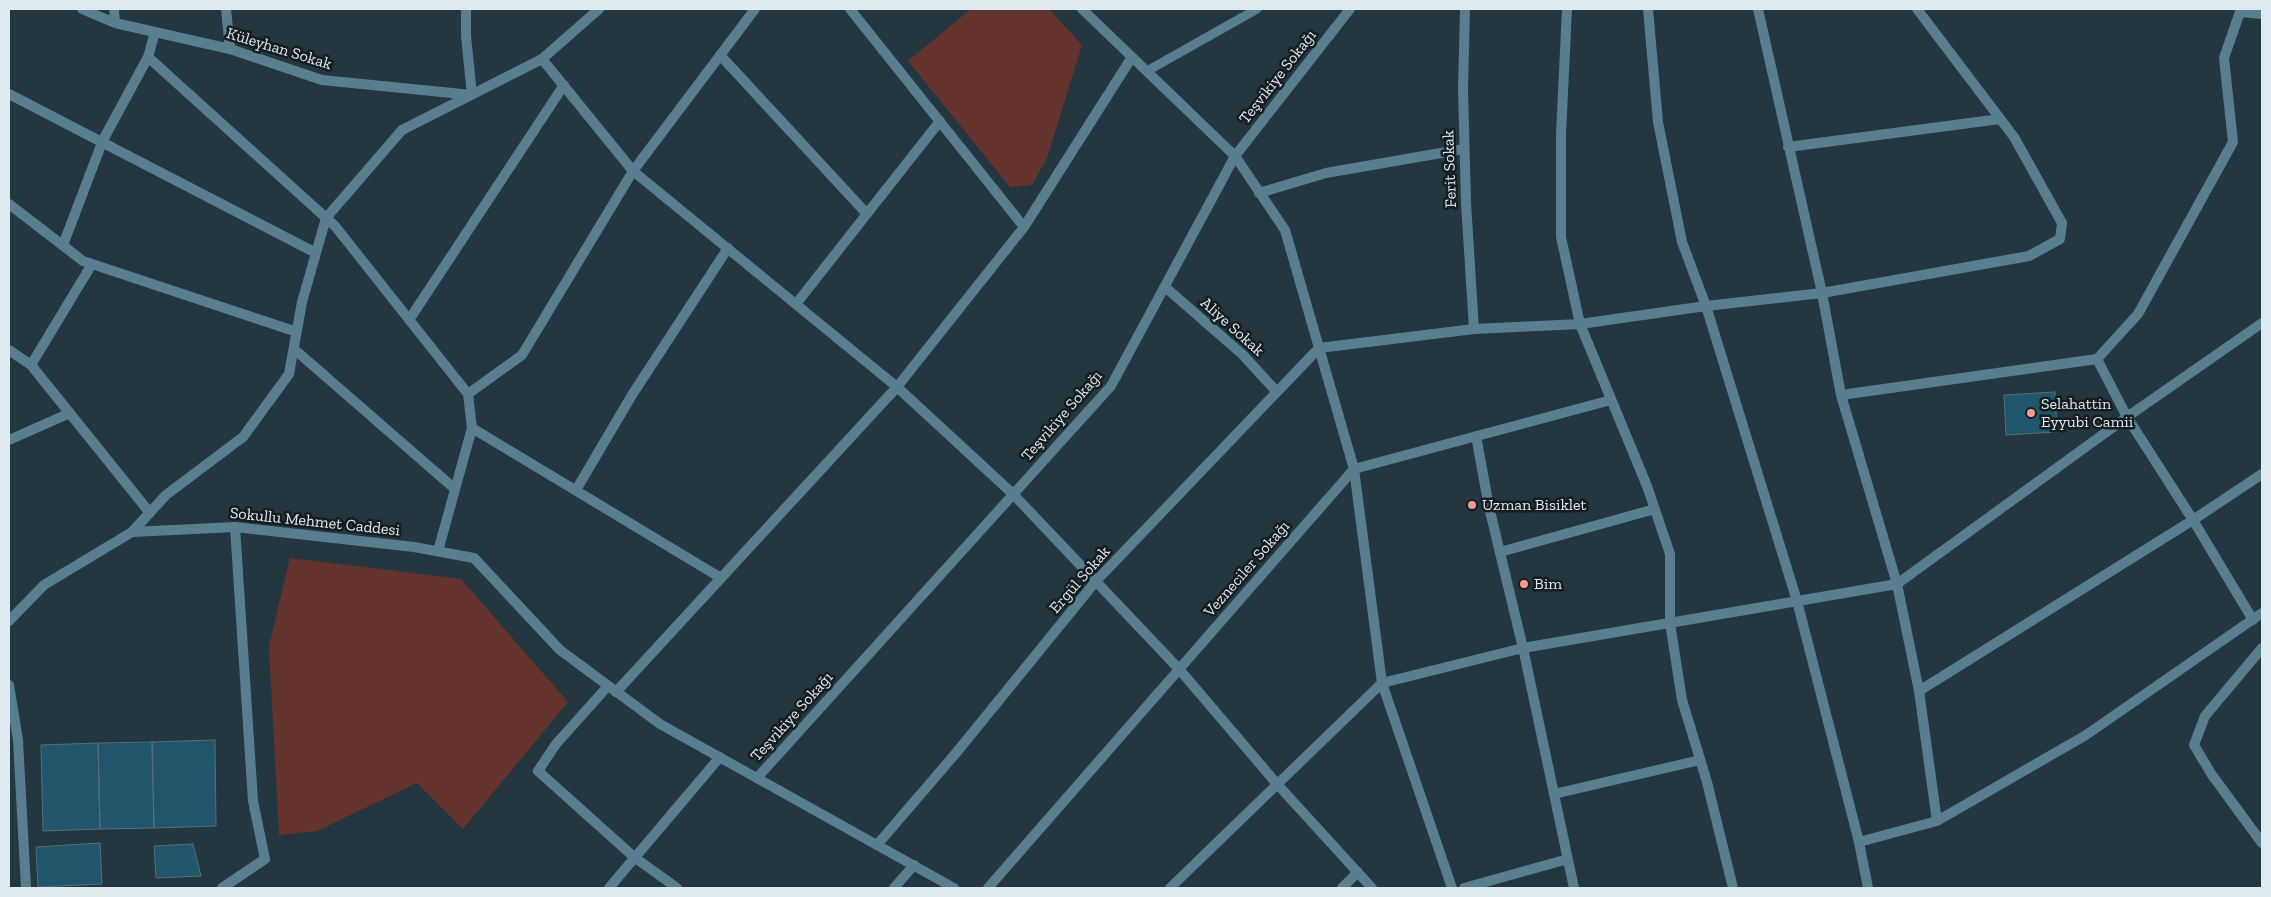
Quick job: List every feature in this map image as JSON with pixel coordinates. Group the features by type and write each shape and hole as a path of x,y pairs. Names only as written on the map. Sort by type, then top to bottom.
{"street":[{"name":"Küleyhan Sokak","path":"82,9 115,23 230,49 322,80 472,95"},
{"path":"114,9 115,23"},
{"path":"226,9 230,49"},
{"path":"466,9 466,36 472,95"},
{"path":"132,532 166,495 242,437 290,374 302,302 326,218 402,130 542,59 599,9"},
{"path":"468,394 522,355 633,171 754,9"},
{"path":"850,9 1024,227"},
{"path":"1082,9 1235,156 1285,230 1354,469 1382,683 1452,888"},
{"name":"Teşvikiye Sokağı","path":"757,778 1111,386 1235,156 1350,9"},
{"name":"Ferit Sokak","path":"1465,9 1464,149 1474,329"},
{"path":"1567,9 1561,134 1561,237 1580,324 1655,510 1670,554 1670,623 1682,700 1700,760 1733,888"},
{"path":"1648,9 1658,122 1682,242 1706,306 1797,601 1859,842 1868,888"},
{"path":"1758,9 1822,293 1841,395 1897,584 1919,691 1937,821"},
{"path":"1319,348 1474,329 1580,324 1706,306 1822,293 2028,256 2060,238 2062,223 2014,137 1918,9"},
{"path":"1841,395 2097,359 2138,314 2234,142 2224,58 2241,10 2262,14"},
{"path":"63,246 102,143 148,57 156,32"},
{"path":"720,55 867,214"},
{"path":"148,57 335,226 468,394 472,428 438,551"},
{"path":"676,888 634,857 538,772 556,744 721,578 897,387 1024,227 1132,57"},
{"path":"542,59 633,171 897,387 1014,494 1179,670 1277,784 1372,888"},
{"path":"409,320 564,85"},
{"path":"9,94 316,254"},
{"path":"1788,147 2000,119"},
{"path":"796,304 940,121"},
{"path":"1259,193 1326,173 1464,149"},
{"path":"9,204 83,261 297,332"},
{"path":"576,490 632,395 728,248"},
{"path":"31,365 92,264"},
{"name":"Aliye Sokak","path":"1164,287 1242,354 1277,392"},
{"path":"1170,888 1382,683 1523,648 1897,584 2127,417 2262,322"},
{"name":"Ergül Sokak","path":"878,845 956,753 1096,581 1319,348"},
{"path":"294,349 455,489"},
{"path":"9,350 31,365 150,513"},
{"path":"2097,359 2127,417 2193,520 2253,620"},
{"path":"1354,469 1611,400"},
{"path":"9,440 70,413"},
{"path":"472,428 721,578"},
{"path":"1476,436 1574,888"},
{"name":"Vezneciler Sokağı","path":"988,888 1354,469"},
{"path":"1919,691 2193,520 2262,474"},
{"path":"1500,552 1655,510"},
{"path":"222,888 265,859 254,801 235,527"},
{"name":"Sokullu Mehmet Caddesi","path":"9,621 44,585 132,532 235,527 414,546 474,558 560,650 660,724 954,888"},
{"path":"1859,842 1937,821 2086,735 2262,613"},
{"path":"2262,648 2205,716 2194,745 2212,775 2262,843"},
{"path":"9,685 18,740 26,888"},
{"path":"609,888 720,757"},
{"path":"1554,794 1700,760"},
{"path":"1464,888 1568,859"},
{"path":"894,888 914,865"},
{"path":"1342,888 1358,872"}],"lane":[{"path":"1147,71 1257,9"}],"shaded area":[{"path":"971,9 1049,9 1082,45 1047,158 1032,185 1010,187 908,61"},
{"path":"290,558 461,579 568,702 463,829 417,783 317,831 279,835 269,646"}],"building":[{"name":"Selahattin Eyyubi Camii","path":"2055,392 2057,432 2006,435 2004,395"},
{"path":"215,740 216,826 154,828 152,742"},
{"path":"152,742 154,828 100,829 98,743"},
{"path":"98,743 100,829 43,831 41,745"},
{"path":"100,843 102,884 38,887 36,847"},
{"path":"193,844 201,876 156,878 154,846"}],"place":[{"name":"Selahattin Eyyubi Camii","path":"2031,413"},
{"name":"Uzman Bisiklet","path":"1472,505"},
{"name":"Bim","path":"1524,584"}]}
